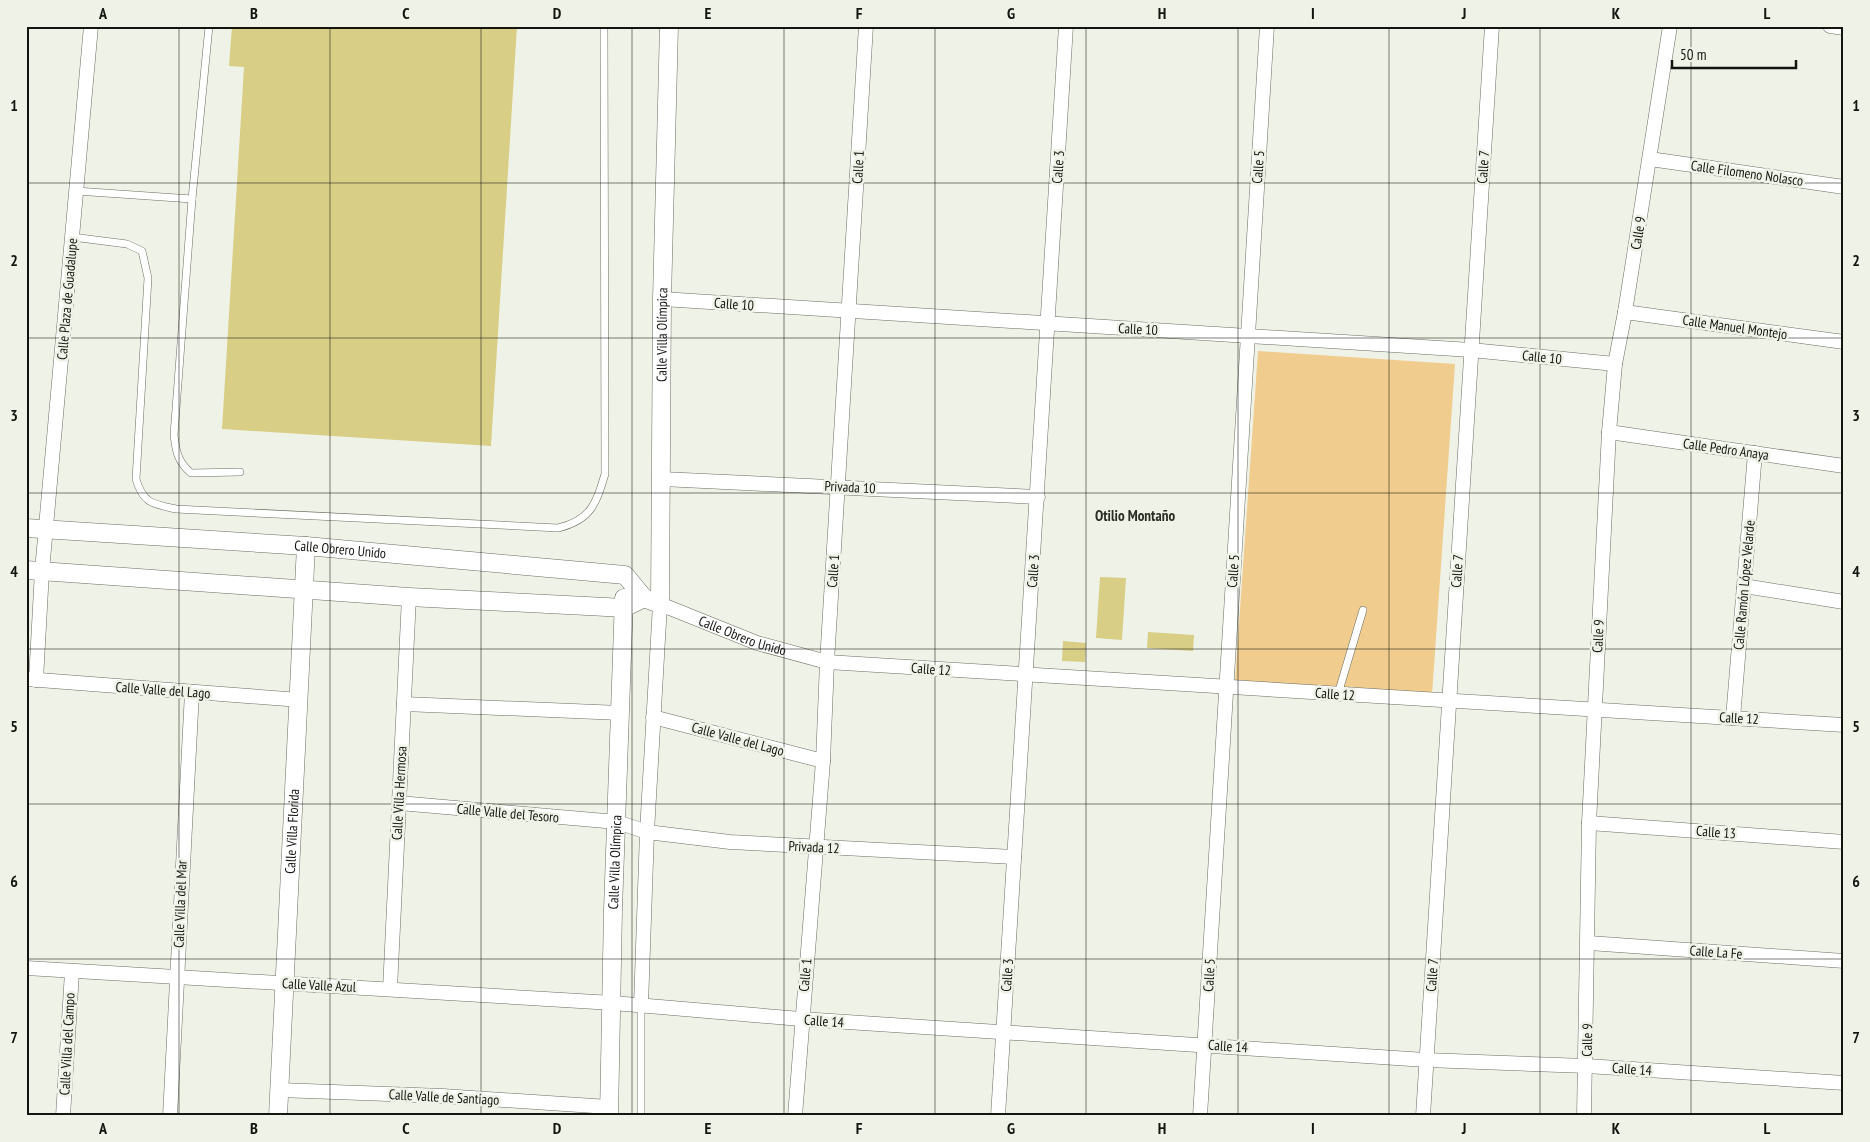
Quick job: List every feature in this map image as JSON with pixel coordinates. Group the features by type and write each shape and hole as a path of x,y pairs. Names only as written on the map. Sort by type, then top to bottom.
{"street":[{"name":"Calle Plaza de Guadalupe","path":"31,680 34,571 46,529 91,26"},
{"name":"Calle Villa Olímpica","path":"652,601 662,479 662,299 669,26"},
{"name":"Calle 1","path":"795,1116 822,761 866,26"},
{"name":"Calle 3","path":"998,1116 1066,26"},
{"name":"Calle 5","path":"1200,1116 1267,26"},
{"name":"Calle 7","path":"1423,1116 1492,26"},
{"name":"Calle 9","path":"1584,1116 1587,1066 1589,823 1609,432 1615,364 1650,159 1670,26"},
{"path":"1830,26 1844,28"},
{"name":"Calle Filomeno Nolasco","path":"1650,159 1844,187"},
{"name":"Calle 10","path":"662,299 1471,350 1615,364"},
{"name":"Calle Manuel Montejo","path":"1625,312 1844,342"},
{"name":"Calle Pedro Anaya","path":"1609,432 1844,466"},
{"name":"Calle Ramón López Velarde","path":"1734,718 1755,453"},
{"name":"Privada 10","path":"662,479 1038,497"},
{"name":"Calle Obrero Unido","path":"26,528 306,546 625,575 652,601 757,643 827,662"},
{"name":"Calle Villa Florida","path":"278,1116 300,700 306,546"},
{"path":"34,571 409,597 624,608 652,601 653,717 641,1005"},
{"name":"Calle Villa Olímpica","path":"609,1111 625,575"},
{"path":"1744,586 1844,602"},
{"name":"Calle Villa Hermosa","path":"390,989 409,597"},
{"name":"Calle 12","path":"827,662 1844,725"},
{"name":"Calle Valle del Lago","path":"31,680 300,700"},
{"name":"Calle Villa del Mar","path":"170,1116 192,692"},
{"path":"404,704 621,713"},
{"name":"Calle Valle del Lago","path":"653,717 822,761"},
{"name":"Calle Valle del Tesoro","path":"399,804 617,822"},
{"name":"Privada 12","path":"617,822 647,832 730,842 1014,857"},
{"name":"Calle 13","path":"1589,823 1844,842"},
{"name":"Calle La Fe","path":"1589,944 1844,961"},
{"name":"Calle Valle Azul","path":"26,968 613,1003"},
{"name":"Calle Villa del Campo","path":"63,1116 72,972"},
{"name":"Calle 14","path":"613,1003 801,1019 1426,1060 1587,1066 1844,1083"},
{"name":"Calle Valle de Santiago","path":"279,1090 444,1096 609,1111"}],"lane":[{"path":"209,26 192,199 174,435 176,452 181,464 191,473 240,472"},
{"path":"72,237 126,244 142,251 145,259 148,278 136,480 140,493 147,500 176,509 558,528 574,524 588,514 598,497 605,474 604,26"},
{"path":"76,191 192,199"},
{"path":"1338,694 1363,610"},
{"path":"641,1005 641,1116"}],"shaded area":[{"path":"1258,351 1455,364 1432,695 1235,681"}],"building":[{"path":"232,26 517,26 491,446 222,429 244,67 229,66"},
{"path":"1100,577 1126,578 1122,640 1096,638"},
{"path":"1148,632 1194,635 1193,651 1147,648"},
{"path":"1063,641 1086,643 1085,662 1062,661"}],"district":[{"name":"Otilio Montaño","path":"1135,516"}]}
